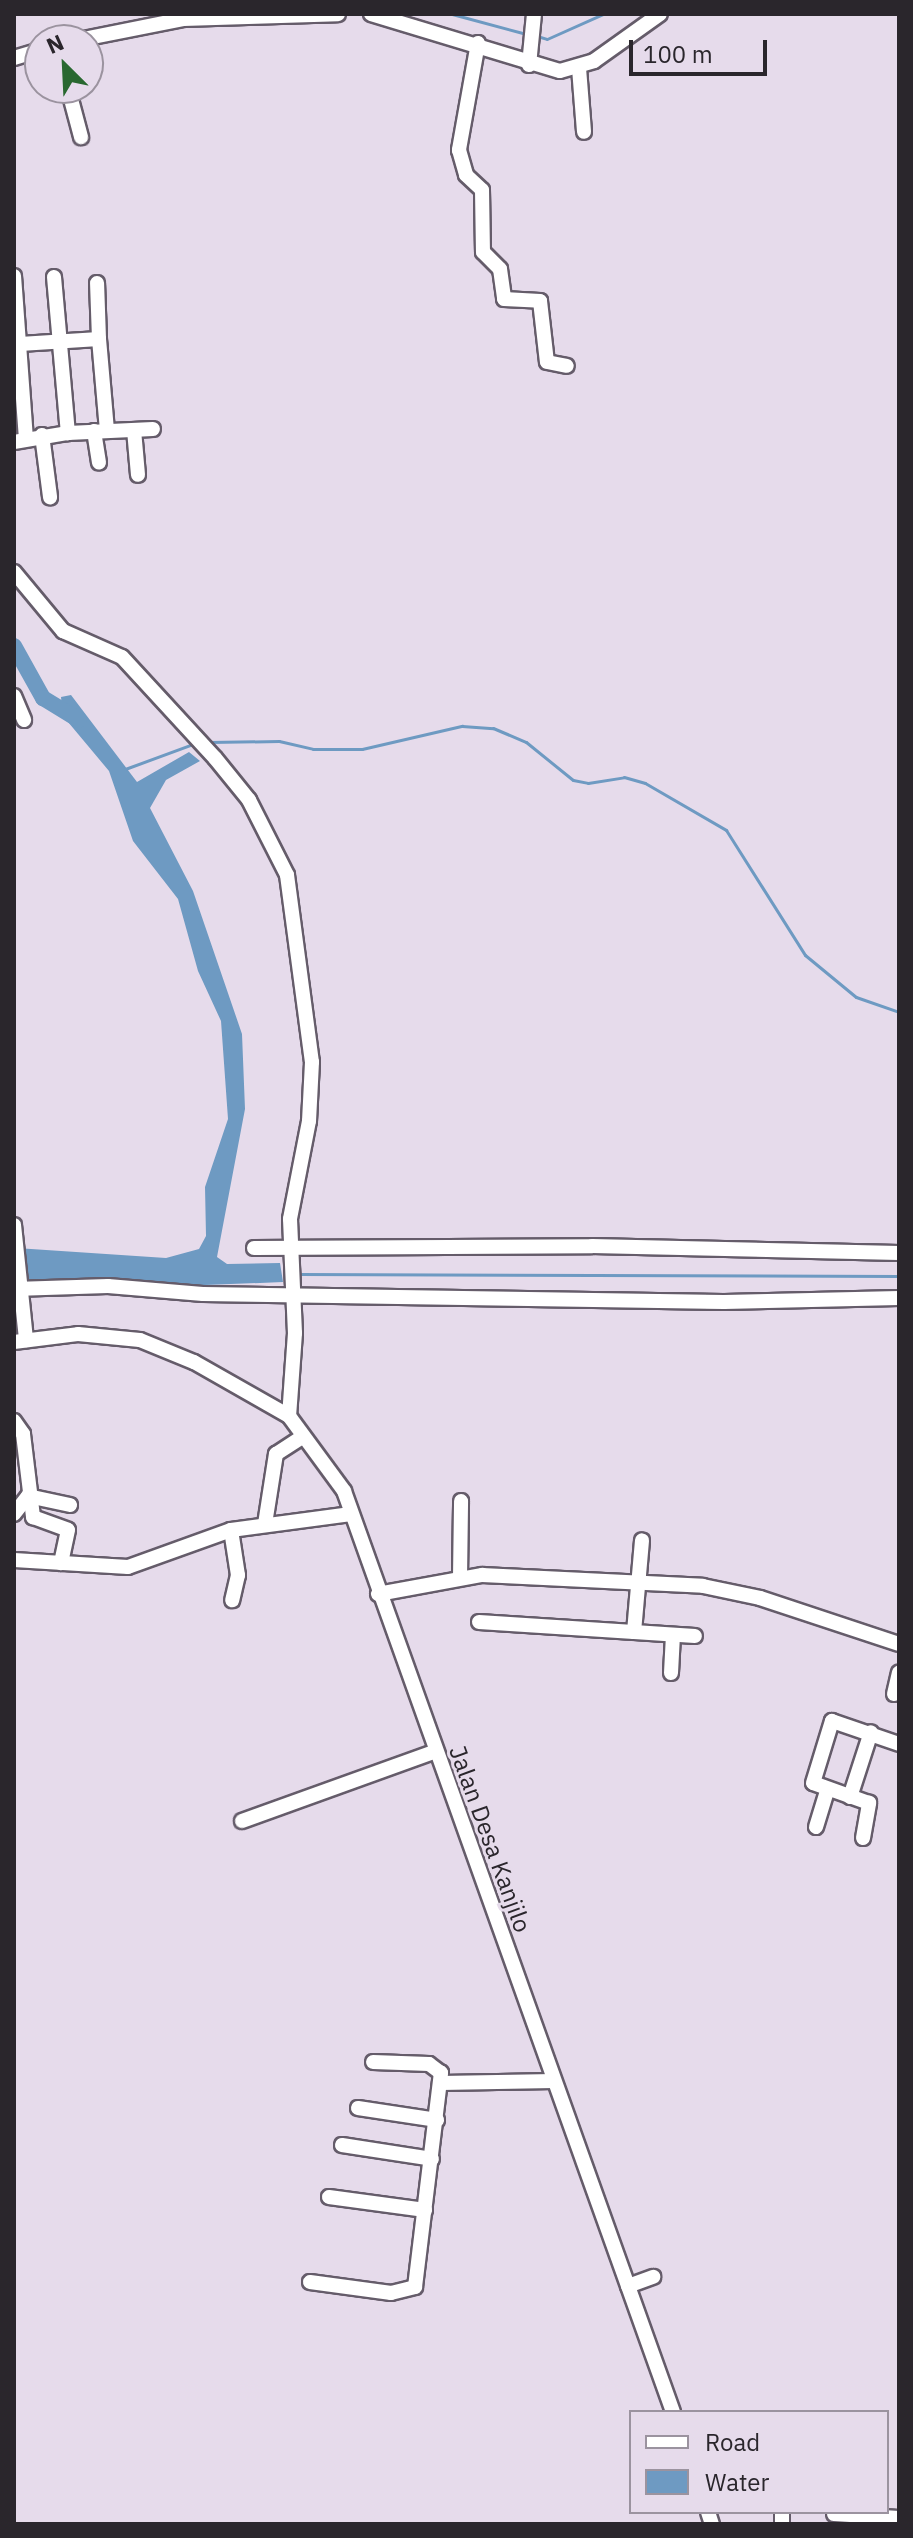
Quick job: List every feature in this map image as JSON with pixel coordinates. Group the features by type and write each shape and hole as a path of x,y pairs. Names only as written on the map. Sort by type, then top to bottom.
{"street":[{"path":"121,14 121,30"},
{"path":"104,34 214,17 338,14"},
{"path":"371,14 478,43 529,65 579,68 660,14"},
{"path":"529,65 534,14"},
{"path":"478,43 459,150 466,175 482,190 483,252 500,269 504,299 540,301 547,362 567,366"},
{"path":"579,68 584,132"},
{"path":"72,104 81,137"},
{"path":"14,276 20,344 20,441 42,435 153,429"},
{"path":"54,277 68,433"},
{"path":"97,283 99,463"},
{"path":"20,344 99,339"},
{"path":"134,430 138,475"},
{"path":"42,435 50,497"},
{"path":"14,572 63,631 122,657 215,758 254,807 291,890 312,1062 290,1251 294,1289 289,1416 194,1362 140,1340 102,1334 20,1341 15,1232"},
{"path":"14,696 24,720"},
{"path":"254,1248 290,1251 592,1246 899,1253"},
{"path":"18,1286 294,1289 724,1302 899,1298"},
{"name":"Jalan Desa Kanjilo","path":"289,1416 302,1437 336,1477 351,1514 672,2410"},
{"path":"14,1421 23,1434 28,1496 35,1518 68,1530 61,1563"},
{"path":"265,1524 276,1454 302,1437"},
{"path":"28,1496 70,1505"},
{"path":"14,1514 28,1496"},
{"path":"460,1577 461,1501"},
{"path":"14,1560 128,1567 231,1530 351,1514"},
{"path":"231,1530 238,1575 232,1600"},
{"path":"634,1632 635,1584 642,1540"},
{"path":"378,1594 460,1577 501,1575 737,1591 899,1644"},
{"path":"479,1622 695,1636"},
{"path":"671,1673 673,1635"},
{"path":"894,1694 899,1673"},
{"path":"863,1838 870,1804 827,1790 813,1781 832,1721 899,1744"},
{"path":"850,1797 871,1732"},
{"path":"242,1821 434,1752"},
{"path":"816,1827 827,1790"},
{"path":"310,2282 408,2292 415,2287 441,2083 436,2066 373,2062"},
{"path":"441,2083 554,2081"},
{"path":"358,2108 437,2120"},
{"path":"342,2145 432,2159"},
{"path":"329,2197 425,2210"},
{"path":"628,2286 653,2277"},
{"path":"831,2517 899,2518"}],"water":[{"path":"71,695 137,782 189,752 200,761 166,780 150,808 193,891 242,1034 245,1109 217,1257 227,1264 280,1263 283,1282 180,1286 14,1279 16,1248 166,1258 199,1249 206,1236 205,1187 228,1119 221,1021 198,971 178,899 133,841 109,771 63,716 61,697"}],"waterway":[{"path":"452,14 526,34"},
{"path":"537,36 547,39 603,14"},
{"path":"14,646 43,698 79,720"},
{"path":"209,742 279,741 313,749 362,749 462,726 493,728 526,742 573,780 588,783 624,777 645,783 726,830 805,955 856,997 899,1012"},
{"path":"125,769 193,744"},
{"path":"299,1274 899,1276"}]}
